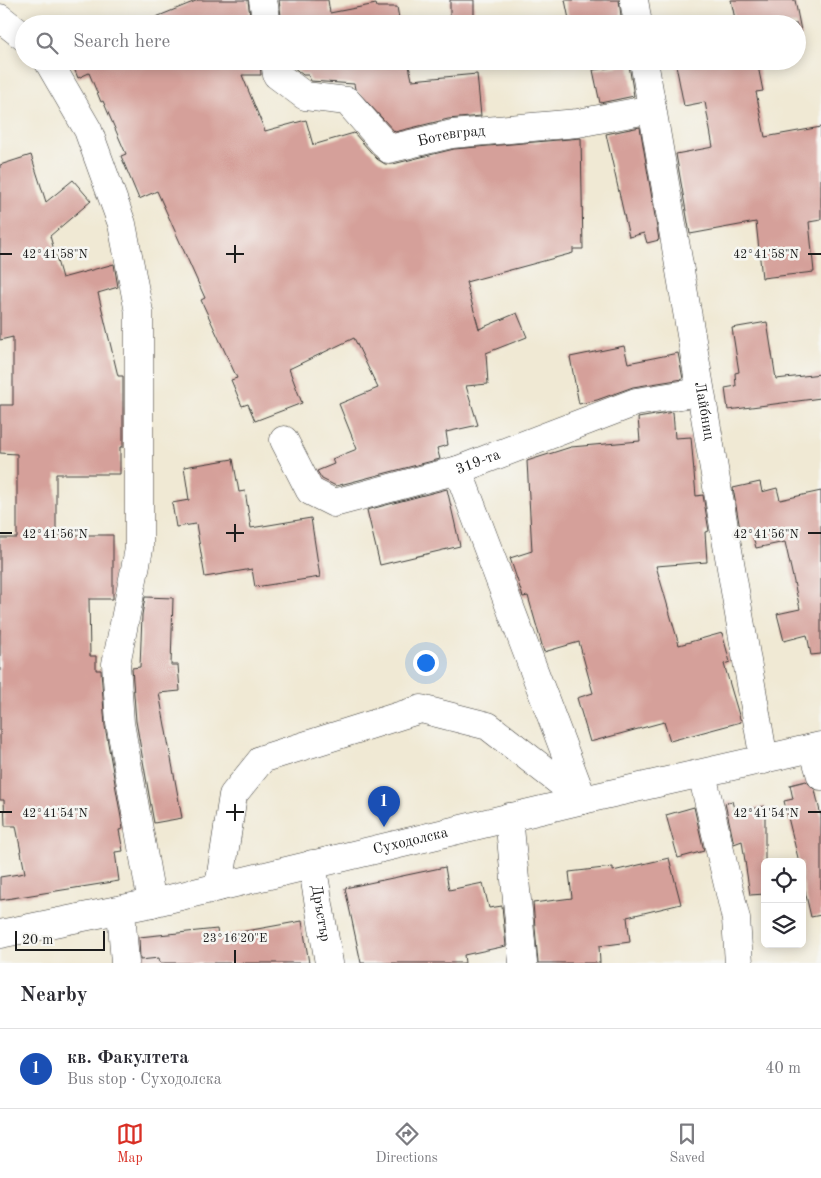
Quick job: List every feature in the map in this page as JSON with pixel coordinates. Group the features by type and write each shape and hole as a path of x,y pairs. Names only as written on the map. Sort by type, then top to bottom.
{"street":[{"path":"263,0 266,15"},
{"path":"634,0 636,15"},
{"path":"0,18 15,30"},
{"path":"53,70 88,130 122,224 139,312 139,549 116,664 120,723 152,903"},
{"name":"Ботевград","path":"278,70 305,96 347,101 389,149 452,134 578,123 652,109"},
{"name":"Лайбниц","path":"646,70 764,760"},
{"name":"319-та","path":"284,440 310,491 334,503 458,470 636,402 700,392"},
{"path":"458,470 583,800"},
{"path":"220,887 233,795 262,759 421,709 488,726 583,800"},
{"path":"817,747 821,776"},
{"name":"Суходолска","path":"0,934 152,903 509,817 817,747"},
{"path":"702,774 736,919 739,963"},
{"path":"509,817 523,963"},
{"name":"Дръстър","path":"312,864 329,963"},
{"path":"121,910 125,963"}],"building":[{"path":"198,0 248,0 250,15 161,15"},
{"path":"279,0 328,0 330,13 376,4 377,7 397,7 398,15 281,15"},
{"path":"450,0 474,0 474,15 450,15"},
{"path":"565,0 619,0 621,15 568,15"},
{"path":"731,0 795,0 798,15 734,15"},
{"path":"75,70 261,70 261,75 242,75 265,131 306,120 313,145 354,133 377,159 385,164 393,164 454,149 581,138 583,249 573,249 573,253 466,282 479,329 517,313 527,337 486,353 488,384 466,386 478,425 446,432 448,445 437,448 440,459 336,486 322,479 317,471 334,464 332,459 357,449 339,404 378,388 354,338 289,369 302,403 255,421 248,404 242,406 231,380 237,378 201,300 205,298 157,191 139,199 121,156 126,154 89,73 78,78"},
{"path":"297,70 410,70 412,80 477,74 481,116 448,119 395,132 355,89 354,84 311,81 308,75 303,75"},
{"path":"593,70 630,70 634,96 600,103"},
{"path":"677,70 759,70 763,91 756,92 765,137 821,127 821,220 809,222 814,272 762,278 756,222 690,234 676,154 713,147 705,102 684,106"},
{"path":"640,127 659,240 647,243 644,233 629,237 606,134"},
{"path":"31,155 46,202 73,180 91,201 50,236 62,278 114,264 118,287 98,293 118,376 123,376 123,447 120,447 120,474 56,474 56,535 113,535 113,599 89,599 90,656 96,656 96,670 101,670 105,726 123,829 119,830 123,851 115,852 119,881 0,900 0,877 25,873 16,826 5,826 4,800 0,800 0,538 17,538 17,454 0,453 0,405 13,405 13,337 0,340 0,165"},
{"path":"767,322 776,379 821,374 821,398 728,410 725,388 736,386 735,373 739,372 732,328"},
{"path":"624,346 628,363 678,353 683,379 633,387 597,400 579,404 570,357"},
{"path":"673,412 675,438 691,437 696,496 703,495 709,531 705,532 707,562 656,566 679,645 722,633 730,662 724,664 741,722 670,741 664,722 590,742 577,698 593,693 579,642 544,652 528,596 523,597 510,558 532,551 527,461 571,447 640,441 638,418"},
{"path":"233,459 239,492 245,491 251,528 311,518 320,577 255,587 252,569 205,577 196,524 176,527 172,503 189,500 184,467"},
{"path":"760,482 762,492 777,488 780,500 821,491 821,654 811,655 807,635 784,641 777,614 800,609 785,542 756,548 751,528 740,529 733,488"},
{"path":"447,489 460,546 380,565 367,510"},
{"path":"145,597 173,598 171,665 178,665 180,691 159,693 182,818 154,823 136,721 132,668 140,667 142,615"},
{"path":"806,781 815,790 821,816 821,915 811,917 806,895 806,858 798,858 784,801 793,799 790,785"},
{"path":"732,801 735,813 765,806 765,858 761,858 761,894 750,895 742,841 734,844 725,803"},
{"path":"694,807 704,851 678,858 666,815"},
{"path":"669,858 681,904 627,917 630,942 599,946 600,963 538,963 533,903 572,898 569,872 613,867 613,871"},
{"path":"445,867 449,890 483,883 489,908 502,906 506,946 464,955 465,963 361,963 345,888"},
{"path":"302,921 309,963 160,963 159,958 140,960 139,937 217,929 218,936"}],"place":[{"name":"кв. Факултета","path":"384,827"}]}
